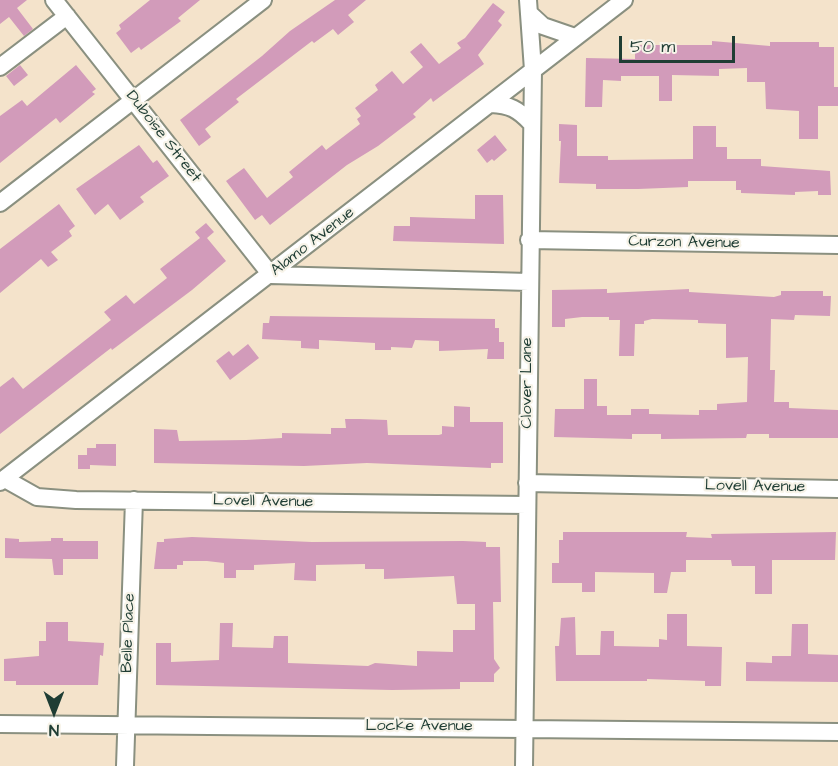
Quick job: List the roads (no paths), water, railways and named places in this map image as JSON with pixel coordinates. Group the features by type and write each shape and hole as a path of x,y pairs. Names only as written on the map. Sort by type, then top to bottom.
{"street":[{"name":"Duboise Street","path":"54,0 271,275"},
{"path":"0,203 262,0"},
{"name":"Alamo Avenue","path":"2,480 271,275 624,0"},
{"path":"529,7 543,26 575,37"},
{"name":"Clover Lane","path":"524,766 529,240 533,70 529,7"},
{"path":"0,67 67,16"},
{"path":"491,104 508,105 520,111 531,123"},
{"name":"Curzon Avenue","path":"529,240 838,245"},
{"path":"271,275 529,282"},
{"name":"Lovell Avenue","path":"2,480 38,497 527,506"},
{"name":"Lovell Avenue","path":"527,483 838,489"},
{"name":"Belle Place","path":"125,766 134,500"},
{"name":"Locke Avenue","path":"0,724 838,732"}]}
